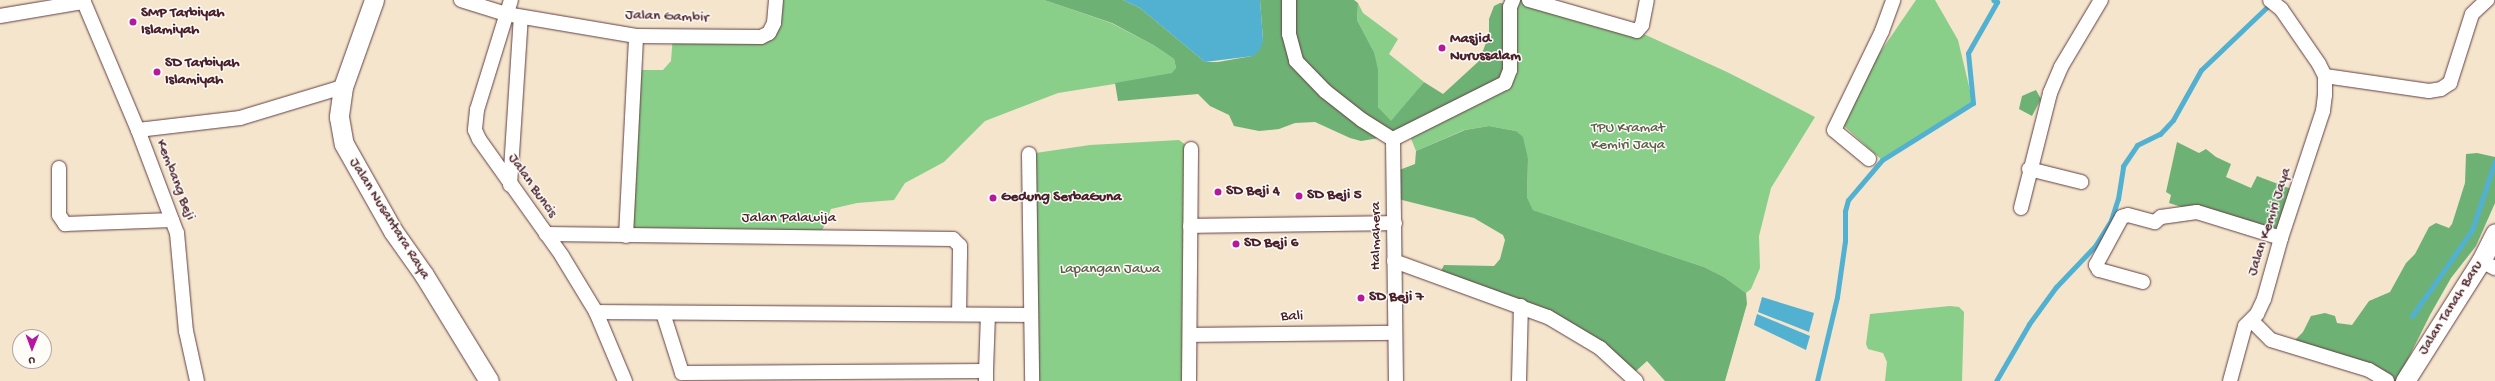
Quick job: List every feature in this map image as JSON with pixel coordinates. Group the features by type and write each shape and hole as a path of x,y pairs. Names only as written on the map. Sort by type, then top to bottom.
{"street":[{"name":"Jalan Nusantara Raya","path":"374,0 344,87 339,117 340,131 351,161 489,381"},
{"name":"Jalan Gambir","path":"461,0 506,14 636,36 761,37 769,33 774,23 776,0"},
{"name":"Jalan Buncis","path":"511,0 474,123 479,139 546,234 596,312 625,381"},
{"path":"1289,0 1292,50 1301,67 1325,91 1362,120 1393,139 1506,83 1510,70 1510,7 1513,0"},
{"path":"1529,0 1637,31 1642,25 1647,0"},
{"path":"1869,159 1834,130 1882,31 1893,0"},
{"path":"2021,208 2029,169 2055,80 2080,34 2102,0"},
{"path":"2276,4 2325,76 2429,91 2441,90 2450,83 2472,14 2487,0"},
{"path":"0,16 83,1"},
{"name":"Kembang Beji","path":"83,1 138,130 179,242 186,331 197,381"},
{"path":"510,185 521,17"},
{"path":"626,236 636,36"},
{"name":"Jalan Kemiri Jaya","path":"2230,381 2245,326 2252,321 2264,299 2280,238 2323,110 2325,76"},
{"path":"138,130 240,118 344,87"},
{"name":"Halmahera","path":"1393,139 1396,381"},
{"path":"1189,381 1191,149"},
{"path":"1029,154 1032,381"},
{"path":"58,168 59,215 64,224 172,220"},
{"path":"2029,169 2080,182"},
{"path":"2143,282 2099,270 2096,265 2122,217 2128,215 2154,222 2161,217 2196,212 2280,238"},
{"path":"1190,226 1395,223"},
{"name":"Jalan Palawija","path":"546,234 953,239 960,246 959,314"},
{"name":"Jalan Tanah Baru","path":"2405,381 2491,252"},
{"path":"1394,261 1520,306 1588,339 1616,360 1636,381"},
{"path":"1519,381 1520,306"},
{"path":"596,312 1031,314"},
{"path":"663,313 682,373 986,376 988,315"},
{"path":"2252,321 2271,340 2369,370 2387,381"},
{"name":"Bali","path":"1190,335 1395,333"}],"green space":[{"path":"776,0 1044,0 1111,23 1155,46 1174,59 1176,68 1173,73 1164,76 1058,93 985,121 944,162 905,183 894,200 857,203 831,209 820,236 626,236 634,70 663,70 671,61 673,35 761,37"},
{"path":"1044,0 1123,0 1140,8 1205,62 1218,62 1252,56 1263,40 1260,0 1354,0 1358,3 1357,20 1374,52 1378,70 1378,107 1391,121 1424,82 1443,94 1479,61 1489,35 1489,19 1494,6 1500,3 1506,4 1509,77 1379,138 1361,141 1350,138 1315,122 1295,123 1279,129 1259,131 1234,126 1229,115 1210,106 1198,94 1118,101 1115,83 1172,73 1176,68 1174,59 1155,46 1112,23"},
{"name":"TPU Kramat Kemiri Jaya","path":"1513,0 1529,0 1637,31 1727,72 1815,117 1771,188 1759,236 1760,268 1751,289 1746,293 1724,277 1704,267 1533,210 1527,197 1528,159 1516,131 1489,126 1464,130 1416,151 1408,131 1454,110"},
{"path":"1916,0 1935,0 1958,40 1973,103 1882,160 1835,118"},
{"path":"1358,3 1363,13 1398,39 1389,54 1424,82 1391,122 1378,107 1376,100 1378,93 1374,52 1357,20"},
{"path":"2036,90 2041,99 2032,116 2019,109 2022,96"},
{"path":"1489,126 1516,131 1523,137 1528,159 1527,197 1533,210 1704,267 1724,277 1746,293 1747,304 1725,381 1665,381 1647,361 1635,372 1600,348 1440,273 1444,265 1494,266 1500,259 1505,240 1503,235 1474,218 1394,198 1394,172 1415,164 1416,151 1465,130"},
{"name":"Lapangan Jawa","path":"1179,140 1191,149 1189,381 1032,381 1029,154 1090,145"},
{"path":"2177,142 2199,153 2206,149 2216,157 2231,164 2226,177 2251,188 2257,176 2297,191 2281,238 2169,203 2171,195 2166,192"},
{"path":"2477,153 2495,157 2495,203 2476,246 2451,278 2430,315 2397,381 2387,381 2290,345 2303,332 2311,316 2325,313 2335,316 2337,323 2352,325 2369,301 2390,292 2406,263 2415,254 2429,227 2436,223 2449,228 2452,224 2465,183 2466,154"},
{"path":"1950,306 1959,307 1964,312 1962,381 1885,381 1887,362 1883,353 1868,349 1866,344 1870,314"}],"water":[{"path":"1123,0 1260,0 1263,40 1260,50 1253,56 1205,62 1140,8"},
{"path":"1762,297 1814,313 1809,332 1758,312"},
{"path":"1757,314 1810,336 1806,350 1754,325"}],"waterway":[{"path":"1817,381 1837,297 1845,241 1845,211 1848,200 1882,160 1973,103 1968,53 1997,2 1993,0"},
{"path":"1996,381 2029,324 2056,287 2095,246 2111,220 2118,199 2123,166 2137,145 2160,134 2173,120 2201,70 2271,3"},
{"path":"2412,316 2472,230 2495,161"}],"place":[{"name":"SMP Tarbiyah Islamiyah","path":"133,22"},
{"name":"Masjid Nurussalam","path":"1442,48"},
{"name":"SD Tarbiyah Islamiyah","path":"157,72"},
{"name":"SD Beji 4","path":"1218,192"},
{"name":"SD Beji 5","path":"1299,196"},
{"name":"Gedung SerbaGuna","path":"993,198"},
{"name":"SD Beji 6","path":"1236,244"},
{"name":"SD Beji 7","path":"1361,298"}]}
